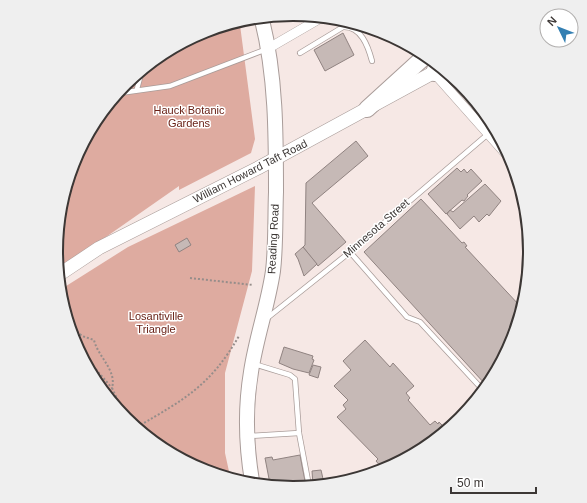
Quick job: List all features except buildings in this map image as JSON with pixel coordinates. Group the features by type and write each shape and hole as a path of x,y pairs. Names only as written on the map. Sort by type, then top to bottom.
{"highway":[{"path":"367,109 421,60"}],"main road":[{"name":"Reading Road","path":"252,478 248,436 248,403 253,364 263,321 275,253 276,129 268,48 263,23"},
{"name":"William Howard Taft Road","path":"64,272 99,248 276,158 436,71"}],"street":[{"path":"268,48 314,22"},
{"path":"440,74 497,144"}],"lane":[{"path":"300,53 344,27"},
{"path":"356,30 368,47 372,61"},
{"path":"130,90 170,86 268,48"},
{"path":"137,89 138,82"},
{"name":"Minnesota Street","path":"263,321 350,252 488,134"},
{"path":"350,252 408,317 420,322 480,387"},
{"path":"253,364 290,375 295,379 299,433 308,482"},
{"path":"248,436 299,433"}],"path":[{"path":"190,278 253,285"},
{"path":"78,332 82,336 94,340 96,350 111,371 114,383 112,388"},
{"path":"141,424 176,405 202,386 226,359 239,336"},
{"path":"94,368 112,388 118,400"}],"green space":[{"name":"Hauck Botanic Gardens","path":"240,27 255,139 251,153 179,190 179,186 63,267 63,236 65,221 75,177 94,136 102,123 120,100 142,78 165,60 205,39 219,33"},
{"name":"Losantiville Triangle","path":"255,186 252,271 225,373 225,453 229,473 219,470 178,451 142,425 120,403 102,380 81,340 75,326 66,286 128,247"}]}
